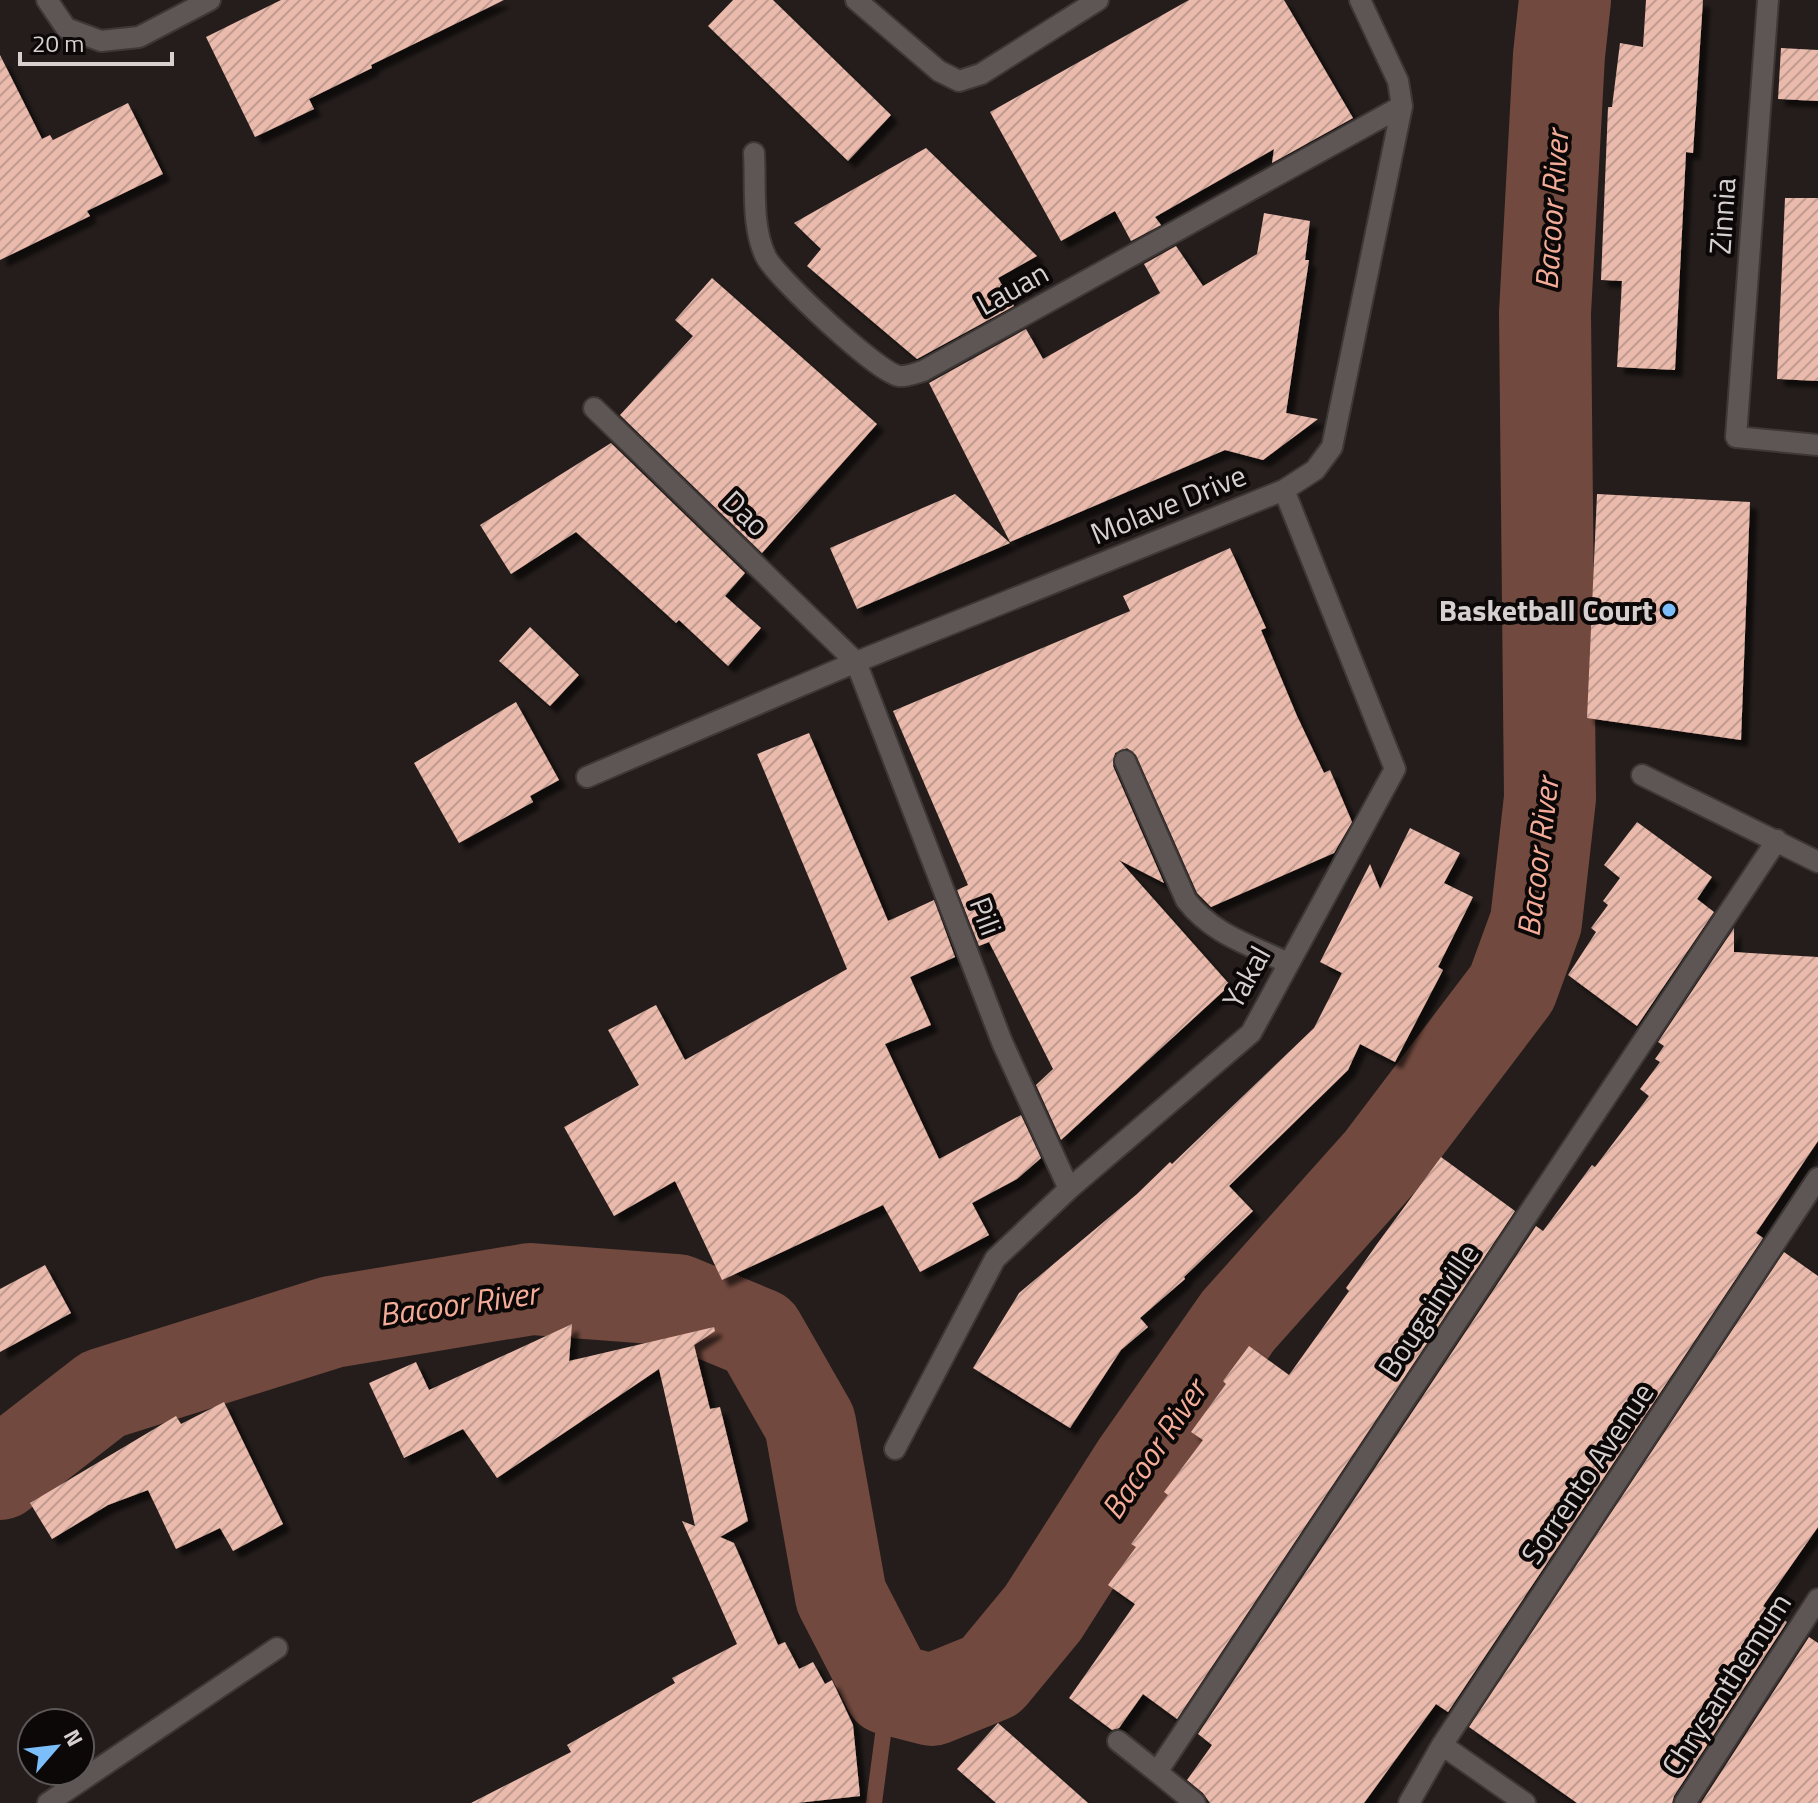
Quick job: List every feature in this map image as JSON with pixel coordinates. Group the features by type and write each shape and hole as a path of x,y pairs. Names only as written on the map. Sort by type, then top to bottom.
{"street":[{"path":"47,0 66,28 101,41 139,37 210,0"},
{"path":"856,0 939,71 959,81 981,74 1098,0"},
{"name":"Molave Drive","path":"587,777 856,662 1284,490 1315,470 1332,447 1402,106 1398,81 1360,0"},
{"name":"Zinnia","path":"1768,0 1736,437 1818,445"},
{"name":"Lauan","path":"754,153 758,233 766,257 782,279 879,367 901,377 923,371 1402,106"},
{"name":"Dao","path":"594,408 856,662"},
{"name":"Yakal","path":"895,1449 995,1259 1069,1189 1251,1033 1395,769 1284,490"},
{"name":"Pili","path":"856,662 1002,1042 1069,1189"},
{"path":"1125,761 1186,900 1197,915 1213,928 1288,963"},
{"path":"1642,775 1818,862"},
{"name":"Bougainville","path":"1157,1772 1777,840"},
{"name":"Sorrento Avenue","path":"1409,1803 1442,1745 1818,1178"},
{"name":"Chrysanthemum","path":"1685,1803 1818,1599"},
{"path":"48,1803 277,1648"},
{"path":"1118,1741 1195,1803"},
{"path":"1442,1745 1525,1803"}],"building":[{"path":"281,0 504,0 309,99 314,109 255,137 206,37"},
{"path":"733,0 773,0 891,115 848,161 708,26"},
{"path":"1189,0 1284,0 1353,118 1272,163 1274,149 1155,217 1161,225 1131,241 1115,211 1061,241 990,112"},
{"path":"1646,0 1703,0 1693,153 1686,152 1675,370 1617,367 1622,281 1601,280 1608,107 1612,107 1620,43 1643,47"},
{"path":"1781,48 1818,50 1818,101 1778,99"},
{"path":"0,55 42,139 50,135 53,140 128,103 163,174 87,211 90,216 0,260"},
{"path":"926,148 1037,256 998,278 1014,306 917,359 807,266 821,249 794,223"},
{"path":"1785,198 1818,198 1818,381 1777,379"},
{"path":"1264,213 1310,221 1305,260 1309,260 1286,413 1318,419 1263,460 1225,450 1010,542 929,383 1026,329 1043,359 1160,293 1144,264 1176,246 1203,286 1257,254"},
{"path":"712,278 877,424 762,553 620,415 693,336 675,320"},
{"path":"611,443 745,573 725,596 761,628 728,666 576,532 511,574 480,525"},
{"path":"955,494 1010,543 857,609 830,548"},
{"name":"Basketball Court","path":"1597,494 1750,502 1741,740 1587,718"},
{"path":"1230,548 1266,628 1261,630 1297,716 1324,773 1330,770 1352,822 1334,853 1211,907 1197,893 1136,755 1127,748 1115,753 1113,766 1164,883 1119,860 1230,985 1061,1140 1036,1085 1053,1069 989,942 979,946 957,890 968,885 893,711 1130,611 1123,596"},
{"path":"530,627 579,675 550,706 499,661"},
{"path":"516,702 559,780 530,796 533,802 459,843 414,763"},
{"path":"809,733 888,921 934,900 955,957 910,977 931,1025 885,1044 939,1159 1021,1115 1041,1158 1017,1179 972,1203 989,1235 920,1272 883,1205 722,1280 675,1181 614,1216 564,1127 639,1085 608,1030 656,1005 685,1060 847,969 757,754"},
{"path":"1637,822 1712,877 1697,899 1714,912 1637,1026 1568,975 1596,932 1591,928 1608,905 1603,901 1620,878 1604,865"},
{"path":"1410,828 1460,853 1444,883 1473,897 1438,967 1443,970 1395,1062 1360,1044 1348,1070 1229,1186 1253,1211 1185,1279 1140,1318 1148,1327 1121,1350 1070,1428 973,1368 1019,1293 1137,1194 1170,1162 1172,1164 1314,1028 1342,973 1320,962 1370,864 1380,889"},
{"path":"1734,928 1734,952 1818,957 1818,1141 1756,1233 1763,1238 1448,1712 1436,1704 1364,1803 1210,1803 1187,1780 1212,1745 1198,1734 1536,1226 1543,1231 1649,1096 1640,1089 1660,1062 1655,1059 1664,1046 1658,1042"},
{"path":"1441,1157 1515,1211 1177,1719 1143,1694 1119,1728 1112,1730 1069,1698 1135,1604 1108,1585 1136,1547 1131,1544 1168,1495 1164,1492 1203,1440 1191,1432 1249,1346 1289,1375 1349,1291 1346,1288"},
{"path":"1784,1252 1818,1276 1818,1527 1763,1606 1787,1622 1672,1803 1577,1803 1469,1727"},
{"path":"45,1265 71,1313 0,1352 0,1289"},
{"path":"572,1324 569,1361 714,1327 715,1331 694,1345 710,1409 720,1407 748,1521 720,1537 734,1543 778,1645 785,1642 799,1669 813,1662 825,1684 832,1680 853,1725 860,1796 797,1803 471,1803 571,1752 567,1745 675,1683 672,1678 737,1644 682,1521 695,1526 659,1369 497,1478 463,1429 404,1458 369,1383 416,1362 429,1390"},
{"path":"224,1402 283,1524 233,1551 220,1528 176,1549 148,1490 108,1505 52,1539 30,1503 176,1416 181,1424"},
{"path":"1809,1637 1818,1643 1818,1803 1701,1803"},
{"path":"998,1723 1088,1803 996,1803 957,1769"}],"waterway":[{"name":"Bacoor River","path":"0,1474 103,1394 332,1322 531,1289 677,1300 759,1334 810,1423 841,1596 889,1689 932,1700 991,1676 1043,1613 1138,1464 1238,1321 1380,1162 1512,988 1536,922 1550,798 1545,313 1559,55 1565,0"},
{"path":"874,1803 889,1689"}],"place":[{"name":"Basketball Court","path":"1669,610"}]}
